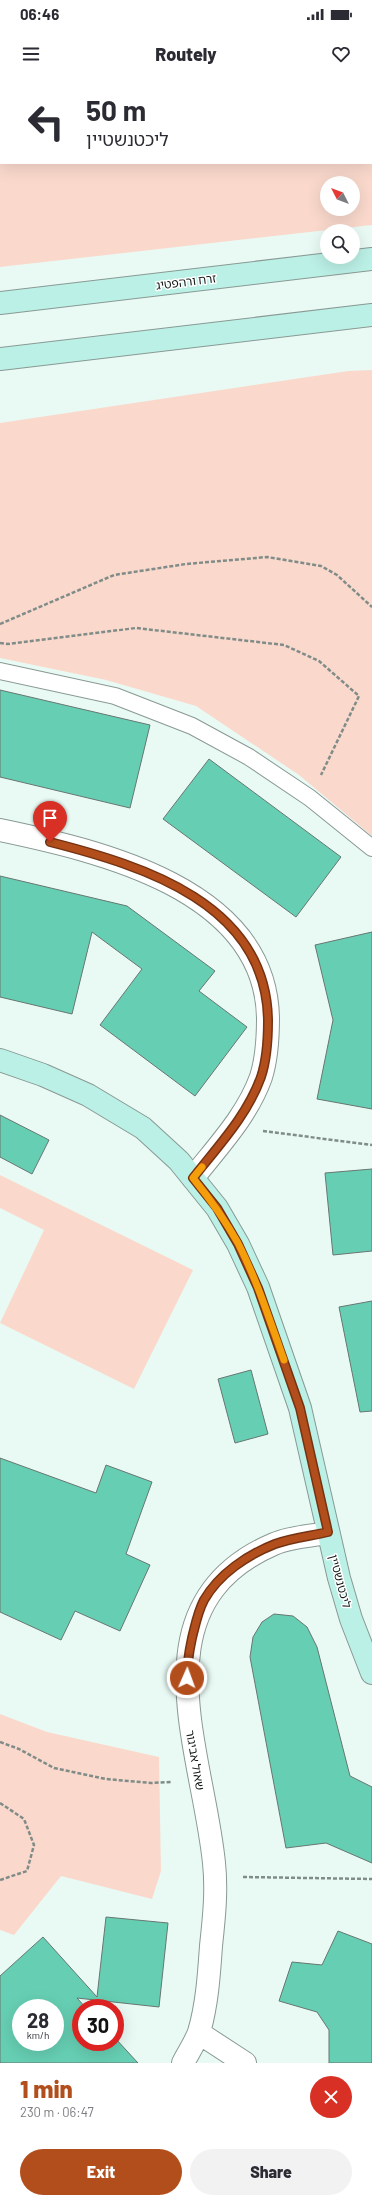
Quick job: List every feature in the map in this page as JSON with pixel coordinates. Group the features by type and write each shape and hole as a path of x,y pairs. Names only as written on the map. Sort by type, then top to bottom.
{"street":[{"name":"זרח ורהפטיג","path":"0,303 372,259"},
{"path":"0,359 372,315"},
{"path":"0,830 89,852 170,882 209,906 240,937 257,965 267,998 268,1044 261,1077 241,1118 193,1178"},
{"name":"ליכטנשטיין","path":"0,1060 43,1075 88,1095 137,1125 179,1161 217,1208 238,1244 258,1288 300,1408 339,1578 351,1619 372,1673"},
{"name":"שאול אביגור","path":"183,2063 198,2033 206,1996 216,1897 215,1877 189,1719 187,1664 195,1626 204,1601 225,1574 249,1557 276,1544 328,1532"},
{"path":"198,2033 245,2063"}],"lane":[{"path":"0,671 115,696 192,726 249,757 310,798 372,848"}],"path":[{"path":"0,624 114,575 186,564 267,557 320,566 337,576 372,607"},
{"path":"0,643 8,644 136,628 284,645 319,661 359,696 310,798"},
{"path":"233,1127 372,1145"},
{"path":"0,1742 19,1749 54,1768 106,1779 151,1783 200,1780"},
{"path":"0,1803 24,1819 34,1845 27,1871 0,1880"},
{"path":"215,1877 372,1879"}],"shaded area":[{"path":"0,164 372,164 372,225 360,226 360,224 320,224 320,231 0,267"},
{"path":"372,370 372,836 299,775 196,706 106,680 0,658 0,423 348,371"},
{"path":"0,1175 193,1270 134,1389 0,1323 44,1230 0,1208"},
{"path":"0,1714 47,1732 159,1757 161,1871 152,1899 61,1876 14,1935 0,1930"}],"building":[{"path":"0,690 150,725 130,808 0,777"},
{"path":"209,759 341,857 296,917 163,819"},
{"path":"0,876 127,906 215,971 199,991 247,1027 195,1096 100,1025 142,969 92,932 72,1014 0,997"},
{"path":"372,932 372,1109 317,1099 333,1020 315,945"},
{"path":"0,1115 49,1140 32,1174 0,1157"},
{"path":"372,1169 372,1251 333,1255 325,1173"},
{"path":"372,1301 372,1411 360,1412 339,1307"},
{"path":"251,1370 268,1434 235,1443 218,1379"},
{"path":"0,1458 96,1493 106,1465 152,1482 126,1554 150,1565 120,1631 75,1611 61,1640 0,1612"},
{"path":"274,1614 293,1616 307,1627 317,1647 350,1776 372,1787 372,1863 326,1843 286,1848 250,1657 253,1637 262,1622"},
{"path":"106,1917 168,1923 159,2007 124,2003 124,1999 72,1999 72,2051 124,2051 124,2048 138,2063 0,2063 0,1976 43,1937 97,1997"},
{"path":"338,1931 372,1944 372,2063 329,2063 329,2030 317,2012 279,2001 292,1962 322,1965"}],"slow traffic":[{"path":"202,1167 193,1178 217,1208 238,1244 258,1288 284,1360"}],"route":[{"path":"50,842 89,852 170,882 209,906 240,937 257,965 267,998 268,1044 261,1077 241,1118 193,1178 217,1208 238,1244 258,1288 300,1408 328,1532 276,1544 249,1557 225,1574 204,1601 195,1626 187,1664 187,1678"}]}
